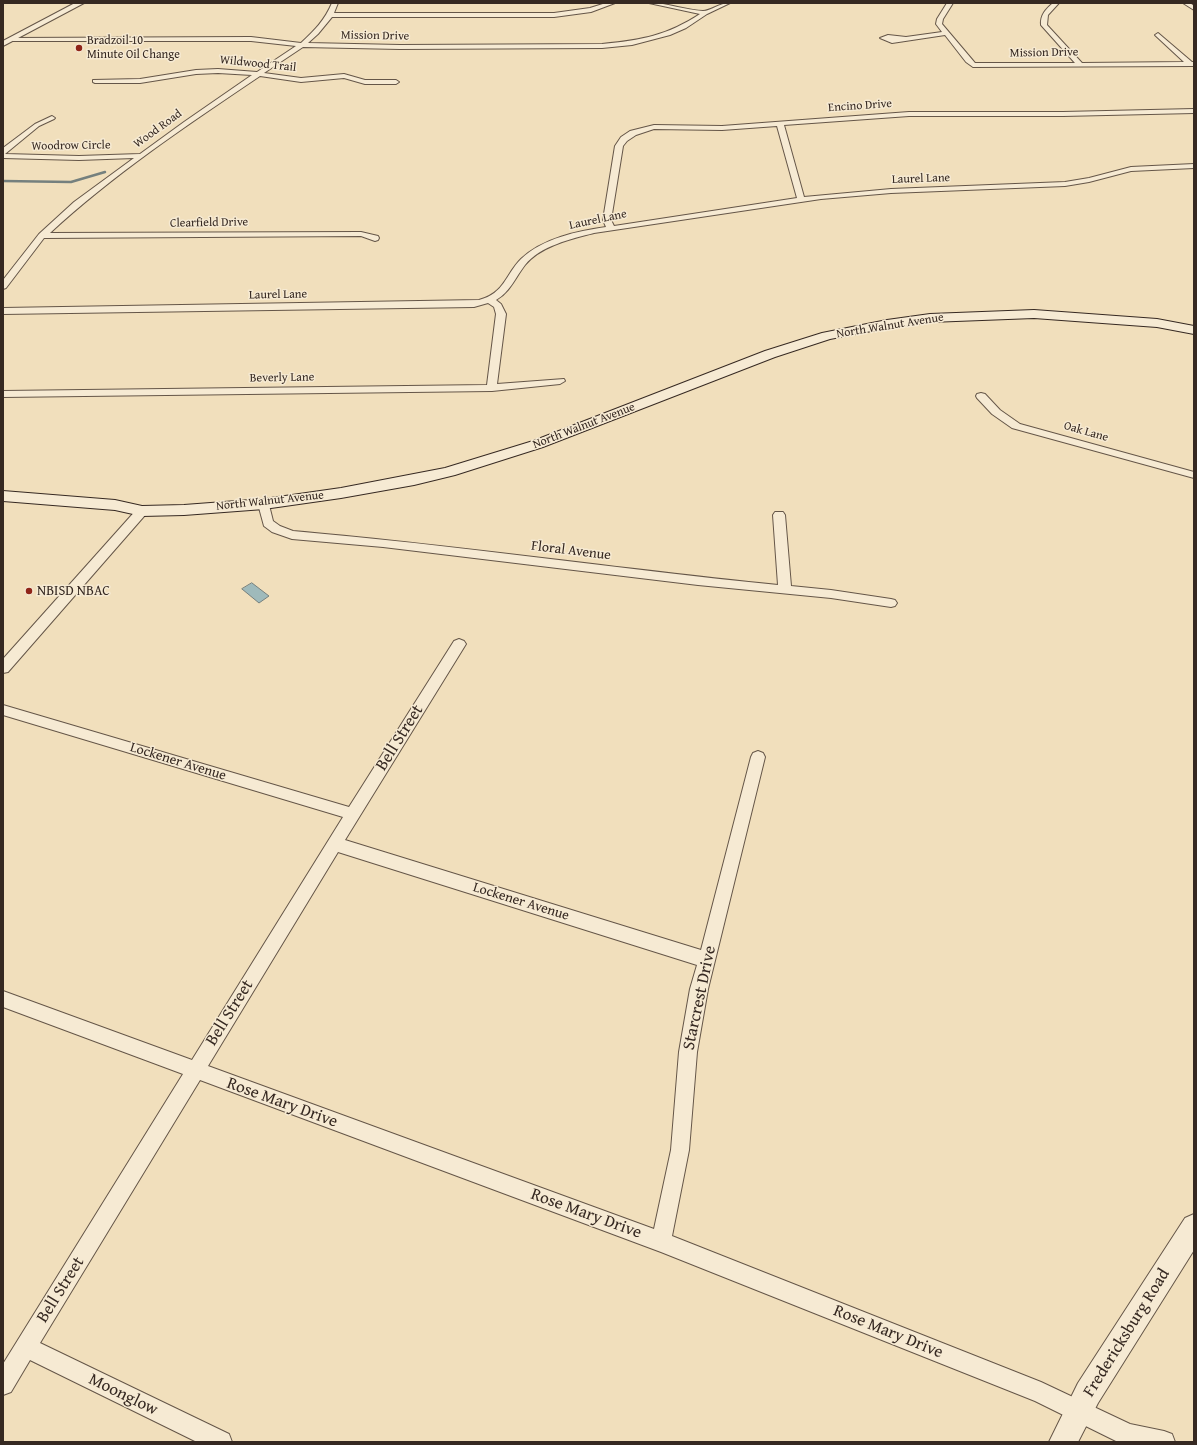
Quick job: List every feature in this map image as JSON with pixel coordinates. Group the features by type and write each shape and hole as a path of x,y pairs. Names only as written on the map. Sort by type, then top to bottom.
{"main road":[{"name":"North Walnut Avenue","path":"3,496 115,505 142,511 184,510 264,504 383,486 468,467 546,441 770,354 827,336 857,329 930,318 987,314 1063,316 1158,323 1194,330"},
{"name":"North Walnut Avenue","path":"1158,323 1194,322"}],"street":[{"path":"3,44 80,3"},
{"name":"Wood Road","path":"3,286 42,236 77,204 186,123 302,45 316,33 330,15 335,3"},
{"path":"330,15 554,15 592,10 612,3"},
{"path":"652,3 706,13"},
{"name":"Mission Drive","path":"13,38 251,39 302,45 400,47 602,46 632,43 668,34 684,27 706,13 727,3"},
{"name":"Mission Drive","path":"950,3 939,22 968,62 973,65 1192,64"},
{"path":"1056,3 1045,14 1043,21 1044,24 1080,64"},
{"path":"1186,3 1194,8"},
{"path":"899,39 946,33"},
{"path":"1158,35 1192,64"},
{"name":"Wildwood Trail","path":"95,81 148,80 205,71 228,71 302,80 328,76 344,76 365,82 396,82"},
{"name":"Encino Drive","path":"611,228 607,220 619,146 628,136 639,130 659,126 715,128 909,114 1063,114 1194,111"},
{"name":"Woodrow Circle","path":"3,152 37,125 52,118"},
{"path":"780,124 801,199"},
{"name":"Woodrow Circle","path":"3,156 79,158 140,156"},
{"name":"Laurel Lane","path":"3,310 474,304 489,300 505,290 519,267 534,253 574,236 611,228 801,199 885,192 1065,184 1094,179 1131,168 1194,166"},
{"name":"Clearfield Drive","path":"42,236 361,234 375,238"},
{"path":"489,300 498,306 501,314 492,388"},
{"name":"Beverly Lane","path":"3,394 492,388 560,381"},
{"name":"Oak Lane","path":"980,396 996,412 1016,426 1194,475"},
{"name":"Floral Avenue","path":"264,504 268,523 276,529 292,535 383,543 698,581 831,594 891,603"},
{"path":"3,668 46,622 142,511"},
{"path":"779,515 785,590"},
{"name":"Bell Street","path":"3,1384 459,644"},
{"name":"Lockener Avenue","path":"3,710 353,814"},
{"name":"Starcrest Drive","path":"661,1242 680,1150 688,1052 699,989 758,757"},
{"name":"Lockener Avenue","path":"335,844 707,960"},
{"name":"Rose Mary Drive","path":"3,999 661,1242 1041,1393 1128,1434 1164,1442"},
{"name":"Fredericksburg Road","path":"1063,1442 1088,1393 1194,1227"},
{"name":"Moonglow","path":"25,1348 221,1442"}],"water":[{"path":"252,583 269,596 259,603 242,589"}],"waterway":[{"path":"3,181 71,182 105,172"}],"place":[{"name":"Bradzoil 10 Minute Oil Change","path":"79,48"},
{"name":"NBISD NBAC","path":"29,591"}]}
